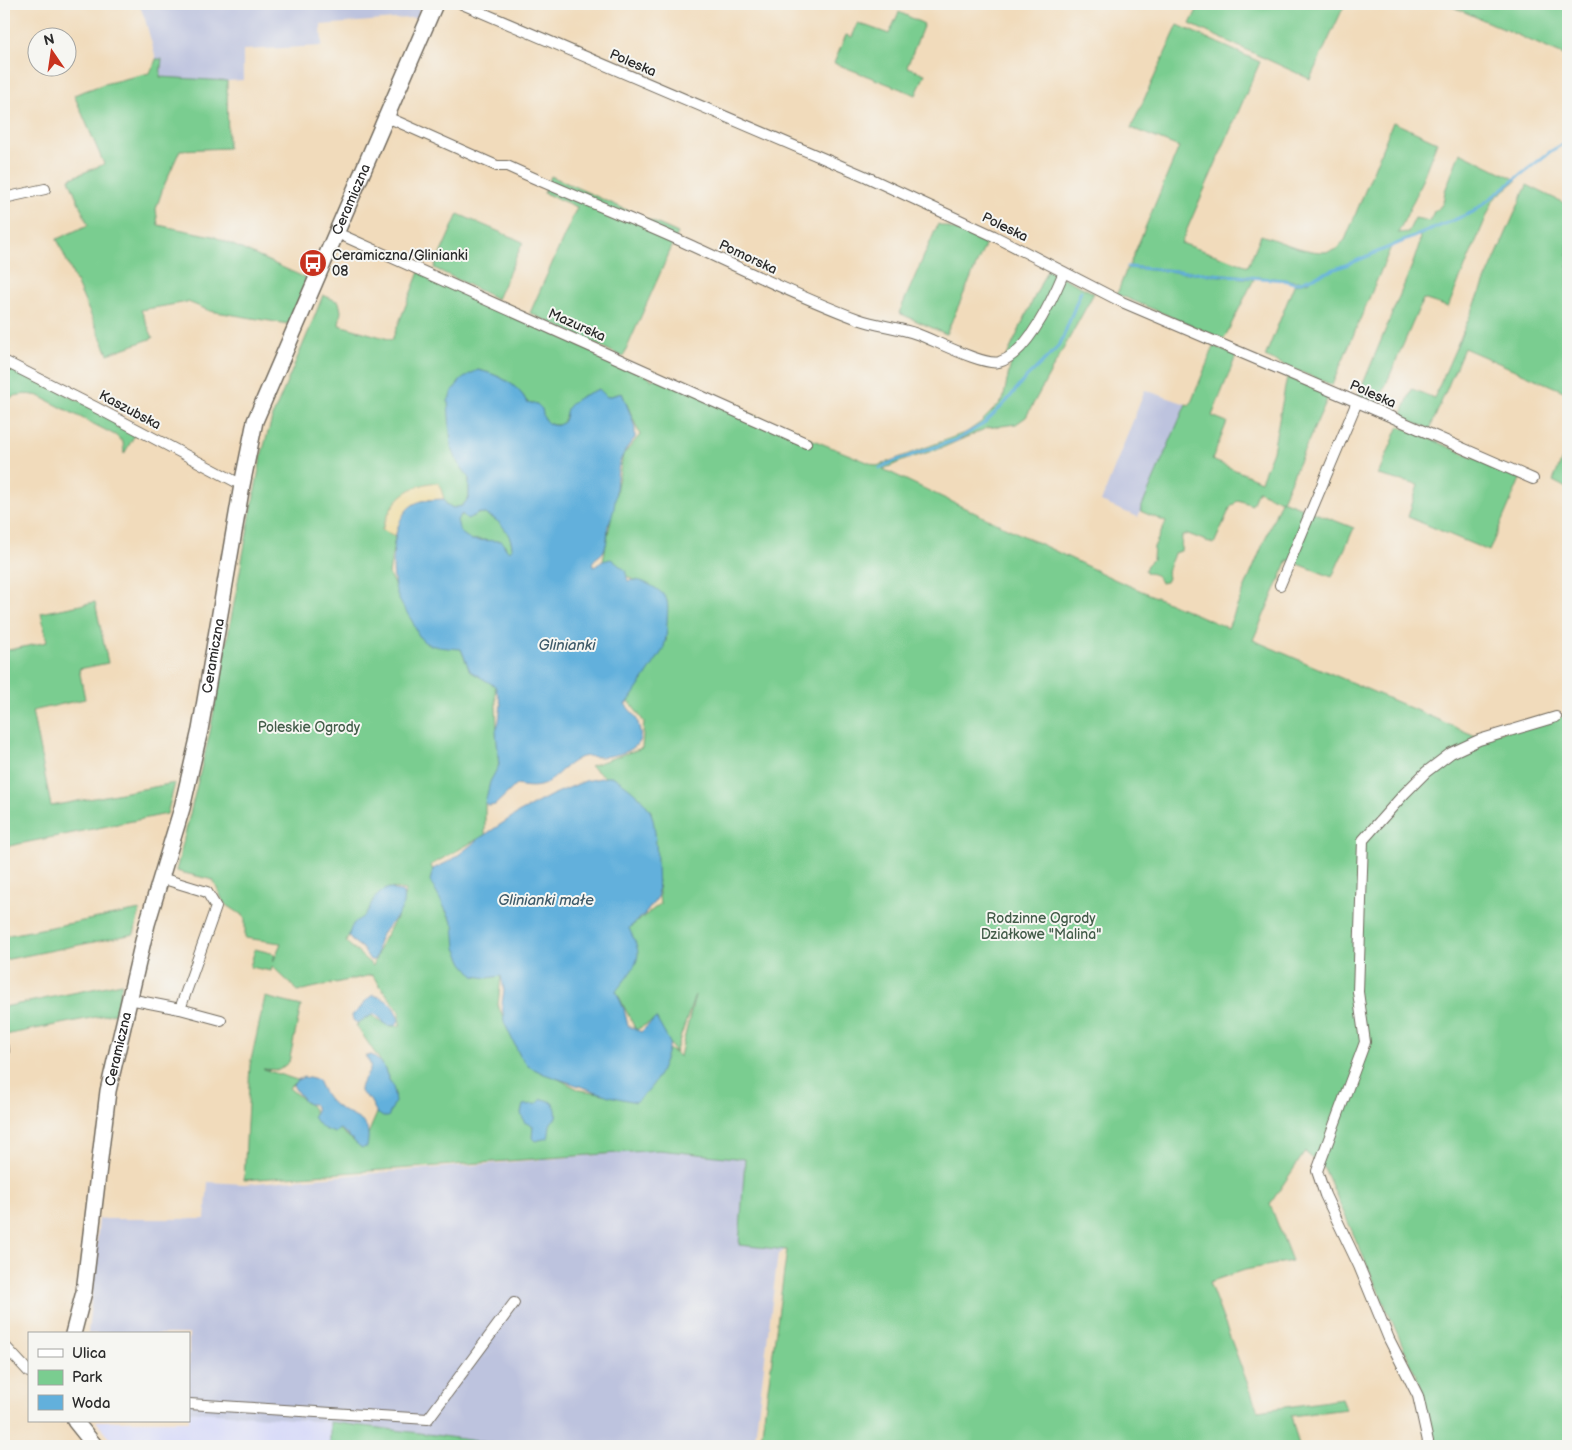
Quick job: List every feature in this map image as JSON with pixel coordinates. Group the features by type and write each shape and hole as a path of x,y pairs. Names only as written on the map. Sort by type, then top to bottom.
{"street":[{"name":"Ceramiczna","path":"74,1332 84,1292 108,1091 147,924 182,808 200,730 242,485 256,421 435,4"},
{"name":"Poleska","path":"462,4 867,177 994,236 1122,302 1533,479"},
{"name":"Pomorska","path":"386,117 498,166 507,166 691,245 814,302 861,320 915,333 985,362 999,362 1008,358 1026,340 1044,313 1064,272"},
{"path":"4,198 45,188"},
{"name":"Mazurska","path":"337,233 806,443"},
{"name":"Kaszubska","path":"4,361 242,485"},
{"path":"1280,586 1357,402"},
{"path":"1429,1446 1418,1396 1383,1324 1359,1266 1325,1195 1318,1171 1365,1042 1358,992 1363,840 1426,772 1451,753 1479,740 1556,717"},
{"path":"161,878 207,892 216,907 180,1010"},
{"path":"129,999 221,1020"},
{"path":"4,1049 4,1058"},
{"path":"190,1404 428,1419 514,1303"},
{"path":"4,1345 28,1371"},
{"path":"76,1422 91,1445"}],"shaded area":[{"path":"139,4 418,4 420,17 321,25 322,46 243,50 243,80 227,81 160,77 162,60 156,59"},
{"path":"1145,390 1186,404 1138,517 1101,502"},
{"path":"659,1150 745,1159 739,1244 787,1249 778,1254 754,1446 511,1446 330,1422 190,1411 190,1332 88,1332 99,1219 205,1219 208,1182 244,1184"},
{"path":"190,1410 330,1422 330,1446 116,1446 97,1422 190,1422"}],"green space":[{"path":"1200,4 1345,4 1310,79 1190,24"},
{"path":"1446,4 1568,4 1568,57"},
{"path":"899,12 924,24 907,67 925,74 916,95 834,63 846,35 852,37 858,23 889,34"},
{"path":"1178,25 1260,62 1181,243 1248,266 1261,235 1310,251 1329,252 1336,249 1345,240 1393,122 1437,142 1414,200 1398,233 1408,232 1415,218 1430,221 1434,211 1443,203 1445,191 1460,152 1517,180 1494,199 1448,307 1423,299 1377,405 1358,396 1413,263 1420,235 1391,247 1332,385 1265,357 1294,285 1310,281 1129,266 1179,147 1131,128"},
{"path":"156,59 162,59 160,77 227,81 228,148 180,150 156,209 158,225 213,236 308,279 288,324 210,311 188,302 141,310 153,338 108,354 57,239 88,225 69,179 104,164 74,95 104,84 149,73"},
{"path":"551,176 678,233 623,357 530,313 577,207 544,193"},
{"path":"1527,185 1568,205 1568,393 1464,348 1430,429 1401,416 1412,389 1434,398"},
{"path":"458,214 523,242 497,299 434,268"},
{"path":"938,224 987,241 946,334 899,313"},
{"path":"1127,268 1254,279 1224,339 1117,294"},
{"name":"Rodzinne Ogrody Działkowe \"Malina\"","path":"1047,270 1094,293 1026,417 1016,424 987,428 944,447 883,469 1116,580 1228,628 1281,501 1258,491 1252,505 1238,500 1230,508 1214,544 1188,534 1182,536 1181,551 1174,553 1168,569 1168,578 1166,582 1161,583 1156,576 1147,573 1145,570 1153,559 1154,547 1166,522 1140,511 1186,404 1190,405 1214,346 1236,356 1212,416 1227,422 1212,460 1261,481 1273,451 1287,377 1329,395 1282,500 1354,528 1332,577 1288,560 1253,640 1478,737 1558,719 1568,712 1568,1446 1433,1446 1422,1389 1324,1168 1305,1152 1270,1204 1292,1261 1245,1270 1209,1282 1258,1411 1342,1399 1346,1409 1291,1416 1299,1446 760,1446 787,1250 739,1245 745,1159 659,1150 244,1180 250,1065 265,997 301,1006 289,1062 279,1070 263,1069 297,1080 289,1088 314,1109 314,1118 335,1133 339,1129 362,1148 377,1113 388,1116 395,1094 383,1065 356,1025 371,1015 389,1026 400,1026 400,1012 372,975 298,991 272,966 271,971 250,967 255,949 275,954 273,962 281,943 245,938 245,917 224,903 213,880 176,871 210,732 262,453 273,415 323,295 339,302 341,311 339,325 392,340 419,272 651,378 651,380 659,377 877,466 967,432 980,423 1003,400 1011,362 1005,360","holes":["478,370 492,374 513,385 527,402 537,404 542,409 543,418 546,423 554,425 560,425 568,408 584,395 607,397 622,393 640,435 623,455 603,561 667,601 666,641 629,701 644,722 642,748 590,766 651,811 660,904 629,928 616,991 636,1030 656,1019 675,1053 668,1049 656,1079 638,1099 580,1090 525,1062 498,1006 501,976 454,925 446,911 431,865 485,835 485,803 499,774 495,685 470,671 461,649 413,622 389,574 395,536 382,529 392,506 446,504 453,508 462,506 469,498 469,477 458,463 448,401","389,888 406,890 399,913 381,944 373,966 346,942 349,935","695,995 680,1056 680,1057 675,1053"]},
{"path":"4,362 137,431 124,454 123,442 115,435 39,396 21,395 4,401"},
{"path":"1399,426 1521,477 1489,551 1408,517 1418,485 1378,475"},
{"path":"1568,445 1568,489 1553,481"},
{"path":"480,513 491,517 506,530 511,542 512,548 510,552 506,549 505,545 484,540 471,540 459,532 457,520 461,515"},
{"path":"95,602 108,663 79,669 85,699 32,711 51,806 175,783 167,814 4,847 4,651 47,642 41,613"},
{"path":"140,910 134,934 4,960 4,936"},
{"path":"122,983 116,1013 5,1035 4,1007"},
{"path":"330,1422 435,1435 511,1446 330,1446"}],"sand":[{"path":"430,483 439,483 444,499 423,500 402,517 395,536 382,530 393,505 398,499 412,489"}],"water":[{"name":"Glinianki","path":"478,370 492,374 513,385 527,402 537,404 542,409 545,420 553,425 561,424 565,419 568,407 574,401 587,394 599,389 607,397 622,393 635,428 635,438 623,455 620,463 614,508 608,526 605,547 592,564 594,567 603,561 611,559 625,570 628,581 634,580 650,585 665,596 668,604 667,633 663,650 629,701 625,704 635,716 639,727 639,741 635,746 616,755 581,757 569,764 545,784 528,787 516,785 495,805 489,806 485,803 490,782 499,765 496,731 501,704 495,686 470,671 461,649 434,646 421,639 398,598 393,573 394,547 399,523 404,513 411,506 422,501 444,499 446,504 453,508 462,506 469,498 469,477 458,463 451,446 448,401 453,390 468,375","holes":["480,513 486,514 506,530 511,542 512,548 510,551 506,549 502,541 471,540 460,532 457,520 462,514 467,519"]},
{"name":"Glinianki małe","path":"612,776 641,799 649,809 656,838 658,897 645,914 629,928 637,947 636,964 616,991 624,1009 628,1026 641,1032 656,1018 670,1043 658,1076 649,1089 636,1102 609,1096 544,1074 528,1066 520,1056 504,1022 502,1004 504,990 501,976 488,978 474,976 463,963 456,948 454,925 430,881 433,869 452,860 480,838 518,813 552,795 585,781"},
{"path":"389,888 403,893 402,908 382,934 374,960 370,960 362,948 351,940 349,935 353,925 365,915 375,899 381,892"},
{"path":"373,995 383,998 393,1007 399,1020 396,1025 386,1024 374,1014 357,1023 353,1020 352,1015"},
{"path":"372,1055 383,1065 393,1085 395,1102 388,1117 383,1117 377,1113 370,1100 360,1092 362,1082 370,1070 369,1061 365,1056"},
{"path":"304,1077 318,1080 330,1101 363,1122 368,1131 367,1147 362,1148 342,1130 339,1129 335,1133 324,1129 318,1124 313,1117 317,1109 313,1104 308,1104 293,1085 297,1080"},
{"path":"542,1099 554,1105 556,1118 550,1125 548,1138 535,1141 532,1138 533,1126 524,1122 521,1113 523,1105 537,1104"}],"waterway":[{"path":"1128,267 1284,280 1294,283 1301,282 1473,212 1551,151 1568,141"},
{"path":"880,468 958,439 982,425 1055,350 1062,340 1081,291"}],"place":[{"name":"Ceramiczna/Glinianki 08","path":"313,263"}],"park label":[{"name":"Poleskie Ogrody","path":"309,727"}]}
